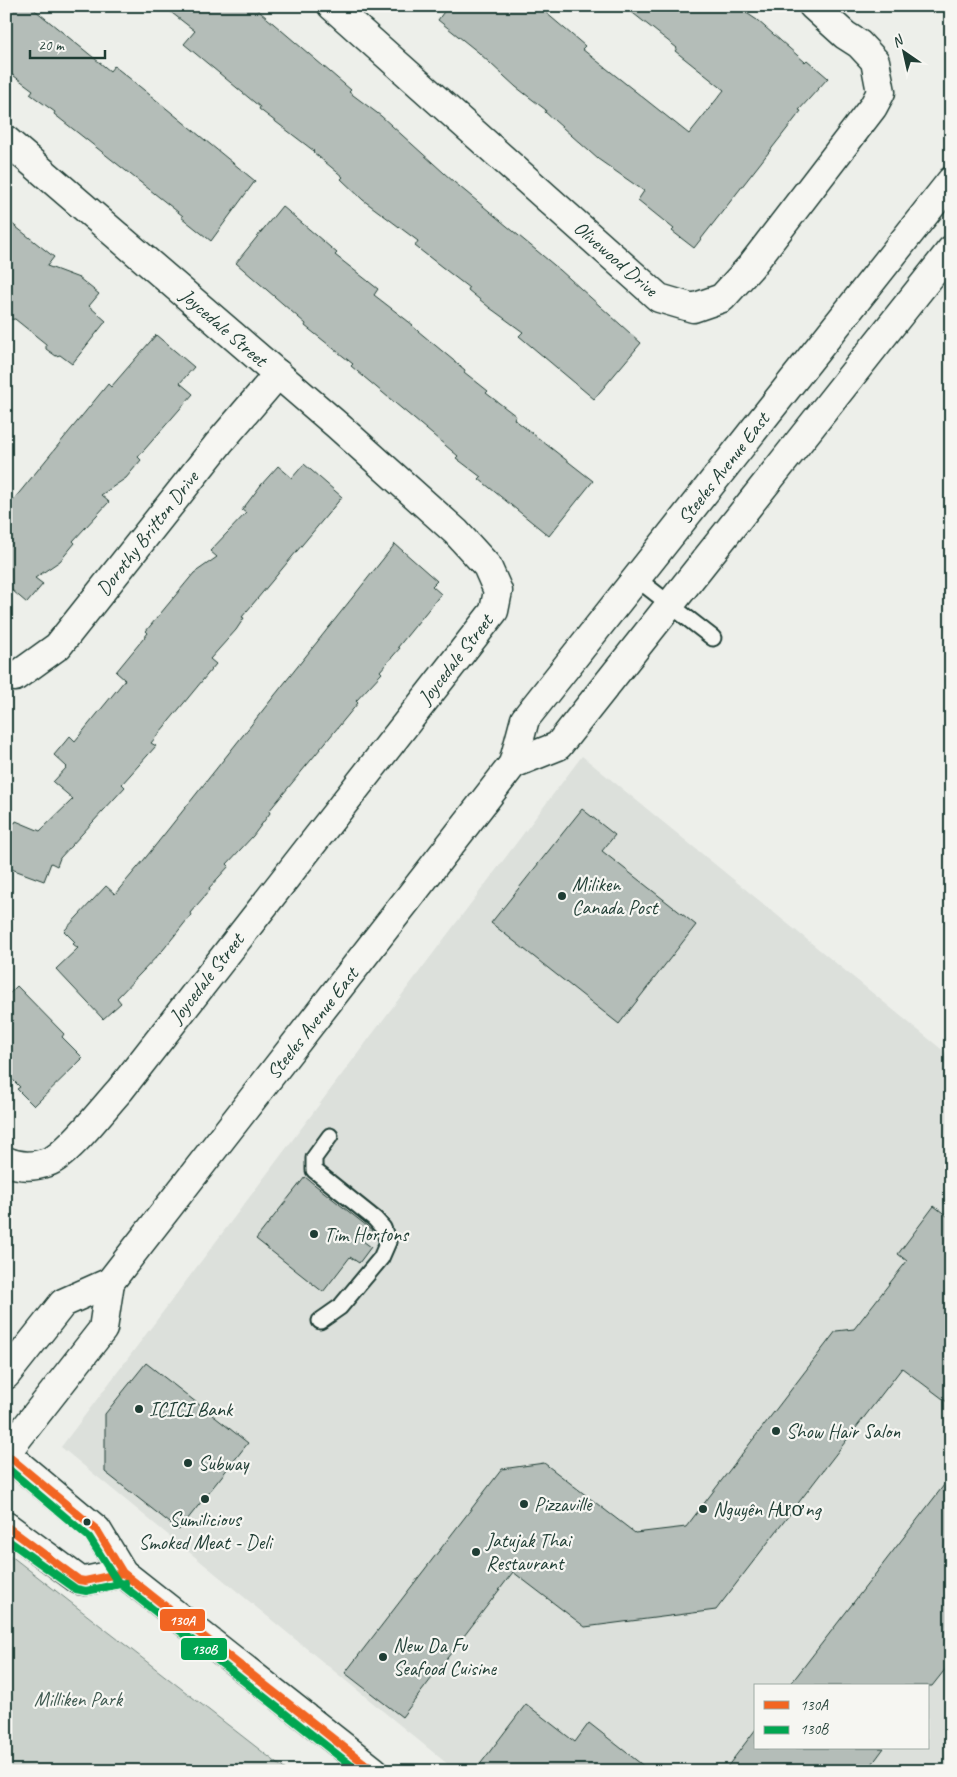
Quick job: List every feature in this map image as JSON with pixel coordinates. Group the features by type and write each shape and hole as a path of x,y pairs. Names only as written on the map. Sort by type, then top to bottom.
{"main road":[{"name":"Olivewood Drive","path":"332,6 659,298 693,308 722,298 751,266 873,107 881,92 875,61 859,44 845,35 813,6"},
{"name":"Joycedale Street","path":"6,140 372,456 487,566 498,591 494,611 120,1090 70,1145 50,1162 16,1166 6,1161"},
{"name":"Steeles Avenue East","path":"6,1375 63,1303 110,1282 513,764 525,719 951,181"},
{"path":"513,764 558,746 951,250"},
{"name":"Dorothy Britton Drive","path":"6,674 16,677 58,646 219,443 278,374"},
{"name":"Steeles Avenue East","path":"6,1454 103,1329 110,1282"},
{"path":"6,1454 97,1530 123,1573 374,1771"},
{"path":"6,1526 80,1580 85,1581 123,1573"}],"lane":[{"path":"636,578 712,638"},
{"path":"320,1321 340,1307 381,1258 388,1242 383,1228 375,1219 314,1170 314,1158 330,1136"}],"shaded area":[{"path":"582,756 951,1057 951,1771 456,1771 61,1447"}],"green space":[{"name":"Milliken Park","path":"6,1552 287,1771 6,1771"}],"building":[{"path":"6,6 30,6 110,71 114,66 255,181 211,241 181,217 183,216 54,114 55,112 30,94 33,90 6,70"},
{"path":"163,6 253,6 351,90 349,92 381,116 454,182 560,270 641,343 594,399 519,336 523,332 490,308 468,290 469,288 415,246 418,241 363,200 341,179 343,177 314,151 259,109 260,107 184,44 195,31"},
{"path":"448,6 538,6 585,46 582,49 689,134 724,90 675,51 677,48 624,6 736,6 757,20 805,62 807,60 828,78 799,110 801,111 694,248 638,200 644,191 598,159 545,112 546,110 516,87 478,52 438,20"},
{"path":"282,206 337,253 335,255 378,289 374,295 413,325 465,370 464,372 488,391 486,393 516,416 514,419 593,481 549,536 479,479 481,477 456,458 458,456 351,366 353,364 305,326 306,324 236,263"},
{"path":"6,219 54,257 47,266 79,278 99,294 89,306 106,321 72,364 60,355 56,356 46,349 46,344 15,319 6,320"},
{"path":"156,335 194,367 180,383 193,394 138,457 141,460 126,478 101,495 109,502 73,541 75,543 60,561 35,578 43,584 27,603 6,585 6,509 108,384 111,387"},
{"path":"304,464 342,497 242,617 244,618 236,630 210,659 216,664 151,743 156,746 122,784 125,787 60,858 57,866 51,863 44,881 6,867 6,820 15,823 16,821 40,831 73,799 53,782 67,767 54,755 70,736 75,741 125,680 116,672 148,633 146,631 194,573 217,557 210,551 246,513 242,510 261,485 278,466 292,478"},
{"path":"395,544 437,581 432,586 441,594 380,671 382,673 356,701 358,703 269,811 270,813 253,836 227,864 229,866 209,888 210,890 190,913 191,915 163,950 117,998 121,1003 103,1019 56,969 78,948 64,931 106,886 115,894"},
{"path":"582,809 615,835 602,851 696,925 619,1024 491,923"},
{"path":"17,986 64,1034 62,1037 83,1058 34,1106 17,1089 20,1087 6,1073 6,997"},
{"name":"Tim Hortons","path":"305,1177 372,1230 363,1241 371,1247 359,1263 350,1257 323,1292 256,1239"},
{"path":"934,1206 951,1219 951,1405 902,1368 716,1610 585,1627 513,1572 402,1717 345,1673 502,1469 544,1463 635,1533 686,1527 836,1331 854,1329 907,1261 898,1254"},
{"path":"146,1363 248,1443 179,1530 105,1472 105,1414"},
{"path":"951,1476 951,1662 932,1686 930,1684 791,1684"},
{"path":"526,1704 575,1742 589,1723 650,1771 475,1771"},
{"path":"754,1732 754,1750 883,1750 867,1771 724,1771"}],"transit line":[{"name":"130A","path":"6,1454 97,1530 123,1573 374,1771"},
{"name":"130B","path":"6,1467 89,1537 117,1581 358,1771"},
{"name":"130A","path":"6,1526 79,1580 85,1581 123,1573 148,1593"},
{"name":"130B","path":"6,1539 76,1589 86,1591 125,1583"}],"place":[{"name":"Miliken Canada Post","path":"562,896"},
{"name":"Tim Hortons","path":"314,1234"},
{"name":"ICICI Bank","path":"139,1409"},
{"name":"Show Hair Salon","path":"776,1431"},
{"name":"Subway","path":"188,1463"},
{"name":"Sumilicious Smoked Meat - Deli","path":"205,1499"},
{"name":"Pizzaville","path":"524,1504"},
{"name":"Nguyên Hương","path":"703,1509"},
{"name":"Jatujak Thai Restaurant","path":"476,1552"},
{"name":"New Da Fu Seafood Cuisine","path":"383,1657"}]}
